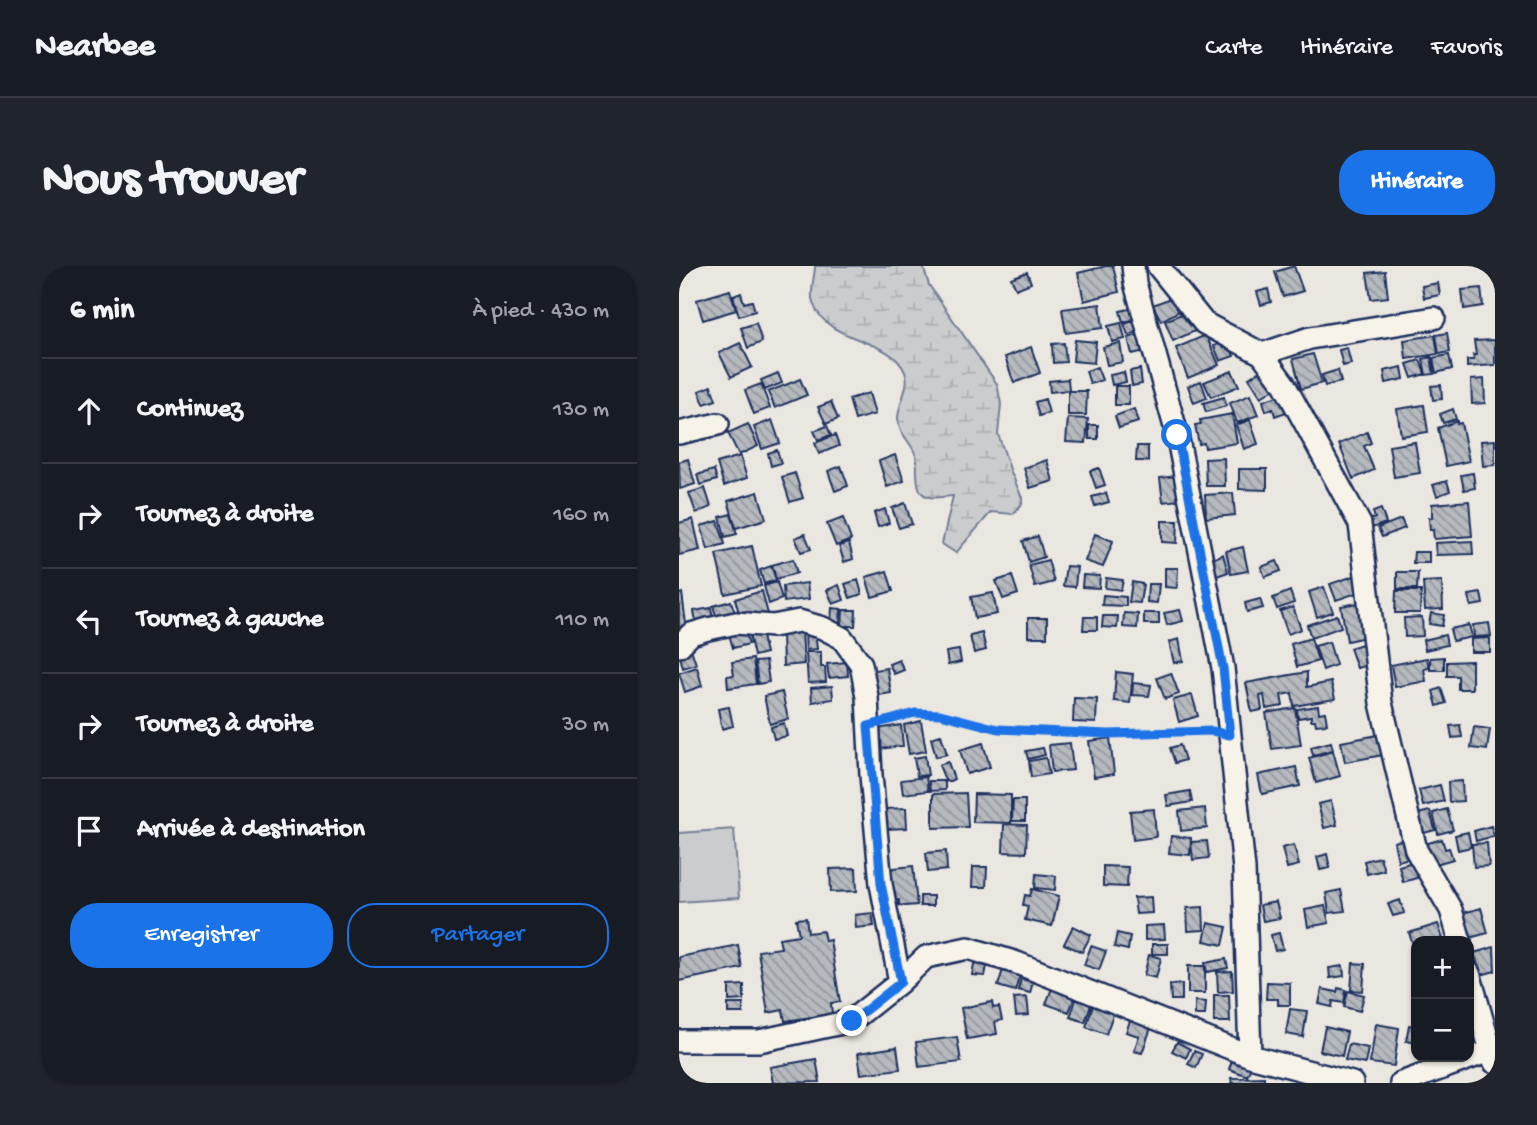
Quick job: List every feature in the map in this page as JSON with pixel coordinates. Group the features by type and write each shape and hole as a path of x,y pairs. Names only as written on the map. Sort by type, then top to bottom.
{"street":[{"path":"1133,266 1177,435 1223,668 1244,869 1250,1056"},
{"path":"1158,266 1204,323 1262,354 1284,384 1360,524 1381,704 1416,849 1451,910 1458,936"},
{"path":"1262,354 1310,338 1434,318"},
{"path":"679,433 718,424"},
{"path":"679,646 691,634 736,623 773,626 799,621 823,628 842,638 861,664 867,697 881,884 901,982"},
{"path":"679,1041 759,1041 852,1021 901,982 926,957 968,948 1017,963 1250,1056 1352,1083"},
{"path":"1401,1083 1494,1054 1474,989"}],"path":[{"path":"868,726 915,713 927,713 998,729 1109,734 1212,731 1230,735"}],"green space":[{"path":"815,266 923,266 929,285 997,384 1001,404 998,434 1022,504 1013,514 991,512 956,553 942,544 953,496 933,497 922,493 916,456 899,424 899,412 907,382 905,372 897,360 886,352 832,327 821,317 812,299"},
{"path":"734,829 739,898 679,902 679,833"}],"building":[{"path":"1113,266 1119,292 1084,301 1078,273"},
{"path":"1294,266 1303,291 1283,297 1275,272"},
{"path":"1385,271 1388,297 1371,299 1367,273"},
{"path":"1027,272 1031,283 1016,289 1011,278"},
{"path":"1438,283 1440,295 1424,298 1422,286"},
{"path":"1481,288 1483,306 1464,309 1462,290"},
{"path":"1268,289 1271,302 1261,305 1257,292"},
{"path":"730,290 736,310 703,320 697,300"},
{"path":"741,293 744,303 752,301 755,311 739,316 733,296"},
{"path":"1178,295 1185,308 1161,321 1153,305"},
{"path":"1100,304 1103,328 1066,333 1062,309"},
{"path":"1134,308 1137,319 1123,322 1120,311"},
{"path":"1186,312 1195,331 1173,341 1165,321"},
{"path":"1137,320 1140,332 1128,335 1124,324"},
{"path":"756,323 762,342 748,348 741,328"},
{"path":"1121,323 1125,339 1112,342 1108,326"},
{"path":"1447,333 1450,352 1439,354 1436,335"},
{"path":"1141,334 1145,351 1132,354 1128,338"},
{"path":"1206,335 1219,365 1188,378 1176,348"},
{"path":"1435,335 1438,354 1406,359 1404,340"},
{"path":"1075,340 1096,342 1094,363 1073,361"},
{"path":"1227,340 1234,356 1220,361 1214,346"},
{"path":"1495,340 1495,365 1467,367 1467,360 1474,360 1473,355 1476,355 1474,341"},
{"path":"740,343 752,367 731,377 719,353"},
{"path":"1064,343 1066,362 1053,363 1052,344"},
{"path":"1120,343 1123,362 1107,365 1103,347"},
{"path":"1031,347 1040,373 1014,383 1005,357"},
{"path":"1347,348 1351,364 1343,366 1339,350"},
{"path":"1313,354 1322,383 1301,389 1293,359"},
{"path":"1449,355 1452,369 1436,373 1433,358"},
{"path":"1431,357 1434,374 1426,375 1423,359"},
{"path":"1420,360 1425,374 1412,378 1407,364"},
{"path":"1097,367 1102,380 1090,384 1086,371"},
{"path":"1266,367 1278,387 1261,397 1249,378"},
{"path":"1402,367 1404,379 1386,383 1384,371"},
{"path":"1140,369 1142,384 1132,386 1130,371"},
{"path":"1338,370 1341,382 1325,386 1322,375"},
{"path":"1232,371 1239,386 1211,397 1204,382"},
{"path":"1124,372 1126,382 1112,385 1110,375"},
{"path":"778,373 782,383 765,390 761,380"},
{"path":"800,379 807,395 775,408 768,392"},
{"path":"1068,379 1069,390 1050,392 1049,381"},
{"path":"1484,379 1485,403 1472,404 1471,380"},
{"path":"1201,381 1207,398 1194,403 1188,386"},
{"path":"761,384 770,408 754,414 745,390"},
{"path":"1441,385 1442,399 1433,400 1431,386"},
{"path":"711,386 716,400 704,404 699,391"},
{"path":"1115,386 1129,386 1129,405 1115,405"},
{"path":"1068,391 1087,391 1086,415 1068,415"},
{"path":"869,393 875,414 855,420 849,399"},
{"path":"1283,394 1289,411 1275,416 1273,409 1266,411 1263,401"},
{"path":"1250,395 1258,415 1237,423 1230,403"},
{"path":"1224,397 1226,406 1206,412 1203,403"},
{"path":"1045,399 1049,413 1039,416 1035,402"},
{"path":"831,402 838,419 826,424 818,407"},
{"path":"1424,405 1428,432 1401,436 1397,409"},
{"path":"1134,409 1138,422 1119,428 1115,416"},
{"path":"1453,409 1456,419 1443,423 1440,414"},
{"path":"1232,414 1237,443 1205,448 1204,443 1199,444 1195,425 1201,424 1200,420"},
{"path":"1068,418 1088,419 1086,443 1066,442"},
{"path":"772,420 780,443 762,449 754,427"},
{"path":"1250,420 1258,444 1244,449 1236,425"},
{"path":"1457,421 1457,424 1461,423 1469,461 1446,466 1438,428"},
{"path":"748,424 758,446 739,455 728,433"},
{"path":"1089,425 1098,425 1098,439 1089,439"},
{"path":"827,426 831,435 818,440 814,431"},
{"path":"1367,432 1371,443 1364,446 1374,470 1353,479 1339,444"},
{"path":"835,435 839,446 819,454 815,443"},
{"path":"1495,440 1495,465 1483,466 1481,441"},
{"path":"1415,442 1420,473 1394,477 1389,446"},
{"path":"1137,446 1148,446 1148,461 1136,461"},
{"path":"777,450 781,463 771,466 768,453"},
{"path":"895,455 904,481 887,487 879,461"},
{"path":"740,456 747,478 724,486 717,463"},
{"path":"1224,458 1225,486 1206,486 1205,459"},
{"path":"688,459 695,484 680,489 679,462"},
{"path":"1047,460 1053,481 1030,488 1024,468"},
{"path":"841,466 848,486 835,491 828,471"},
{"path":"1099,468 1105,485 1096,488 1090,471"},
{"path":"1239,469 1267,469 1267,490 1239,489"},
{"path":"714,470 717,480 700,485 697,475"},
{"path":"795,473 803,498 790,502 782,477"},
{"path":"1473,473 1475,488 1464,490 1461,475"},
{"path":"1176,476 1180,500 1163,502 1160,478"},
{"path":"1447,481 1450,491 1437,496 1433,485"},
{"path":"705,488 711,507 696,513 689,493"},
{"path":"758,492 766,519 736,528 728,501"},
{"path":"1106,493 1109,502 1095,506 1092,497"},
{"path":"1233,493 1235,515 1206,518 1205,495"},
{"path":"1469,501 1472,536 1434,539 1429,518 1432,518 1432,504"},
{"path":"905,503 912,524 899,528 892,508"},
{"path":"885,509 889,523 878,527 874,513"},
{"path":"1381,509 1386,523 1369,529 1366,521 1375,518 1373,512"},
{"path":"731,514 737,534 725,537 720,517"},
{"path":"843,518 851,540 836,546 827,524"},
{"path":"693,519 700,550 679,555 679,523"},
{"path":"1401,519 1405,528 1382,537 1378,528"},
{"path":"718,521 725,544 708,549 701,526"},
{"path":"1162,521 1178,521 1177,543 1162,542"},
{"path":"805,534 811,549 801,552 795,538"},
{"path":"1095,534 1113,541 1103,567 1085,561"},
{"path":"1038,536 1044,557 1029,562 1023,541"},
{"path":"1472,541 1473,554 1436,555 1435,543"},
{"path":"849,543 853,559 844,562 839,546"},
{"path":"752,546 761,586 725,594 716,554"},
{"path":"1243,547 1248,571 1231,574 1226,551"},
{"path":"1414,552 1429,552 1429,563 1413,563"},
{"path":"1223,554 1228,572 1214,577 1211,560"},
{"path":"793,559 797,573 776,579 772,565"},
{"path":"1048,560 1054,582 1035,587 1029,565"},
{"path":"1277,561 1281,571 1265,577 1261,567"},
{"path":"771,566 776,580 764,584 760,570"},
{"path":"1066,566 1077,567 1075,587 1063,586"},
{"path":"1165,568 1178,568 1177,588 1165,587"},
{"path":"887,571 893,591 872,597 866,577"},
{"path":"1397,572 1418,572 1417,589 1397,589"},
{"path":"1083,575 1100,576 1099,588 1082,587"},
{"path":"1012,576 1018,594 1003,599 996,581"},
{"path":"1354,576 1360,592 1336,600 1330,584"},
{"path":"1106,578 1123,580 1121,590 1105,588"},
{"path":"858,580 862,594 850,598 845,584"},
{"path":"1442,581 1443,609 1425,610 1423,582"},
{"path":"777,582 782,599 769,604 764,586"},
{"path":"1132,582 1143,584 1140,603 1129,602"},
{"path":"807,583 809,599 784,602 783,586"},
{"path":"1148,584 1159,584 1157,603 1147,602"},
{"path":"839,585 844,600 833,604 827,590"},
{"path":"1324,587 1333,612 1317,617 1309,592"},
{"path":"762,591 769,618 751,623 747,611 739,613 735,599"},
{"path":"1290,591 1294,603 1277,609 1273,598"},
{"path":"1396,591 1421,591 1420,613 1395,613"},
{"path":"682,593 687,632 679,633 679,594"},
{"path":"993,593 997,614 975,618 971,597"},
{"path":"1481,593 1483,604 1471,606 1469,595"},
{"path":"1103,595 1126,597 1126,606 1102,605"},
{"path":"1260,599 1263,608 1247,612 1245,603"},
{"path":"731,601 737,619 719,624 713,606"},
{"path":"1364,602 1370,636 1347,641 1341,606"},
{"path":"1293,607 1301,629 1288,634 1280,611"},
{"path":"711,608 713,619 696,622 694,611"},
{"path":"832,608 841,609 840,623 831,623"},
{"path":"843,610 856,610 855,626 842,626"},
{"path":"1180,610 1183,621 1167,625 1164,613"},
{"path":"1124,613 1138,614 1137,628 1123,627"},
{"path":"1144,613 1159,613 1159,624 1144,624"},
{"path":"1431,613 1444,615 1442,626 1429,624"},
{"path":"1337,615 1341,627 1311,638 1307,625"},
{"path":"1103,616 1118,616 1117,628 1102,627"},
{"path":"1084,617 1097,617 1097,630 1083,630"},
{"path":"1422,617 1423,636 1405,637 1404,618"},
{"path":"1028,618 1047,618 1047,637 1028,637"},
{"path":"1489,623 1491,636 1474,637 1473,625"},
{"path":"1469,625 1472,637 1453,641 1450,629"},
{"path":"744,627 749,644 733,648 728,631"},
{"path":"760,628 766,653 754,656 748,630"},
{"path":"802,631 804,664 783,666 782,633"},
{"path":"815,631 817,649 806,650 805,632"},
{"path":"982,633 986,650 974,653 970,636"},
{"path":"1445,635 1447,645 1425,650 1423,640"},
{"path":"1311,638 1318,661 1297,667 1291,644"},
{"path":"1490,638 1490,652 1471,652 1471,639"},
{"path":"1179,639 1183,661 1174,663 1169,642"},
{"path":"1329,642 1336,665 1323,670 1315,646"},
{"path":"1362,644 1369,665 1357,668 1350,648"},
{"path":"691,649 696,664 683,668 679,652"},
{"path":"959,650 961,662 948,665 946,652"},
{"path":"806,652 821,652 821,667 825,667 826,682 808,683"},
{"path":"1444,657 1444,670 1430,670 1430,658"},
{"path":"1427,658 1429,668 1424,669 1426,681 1395,687 1391,665"},
{"path":"753,659 756,684 728,688 727,676 734,675 732,662"},
{"path":"899,660 904,670 894,674 889,664"},
{"path":"766,661 769,682 758,684 755,662"},
{"path":"1472,661 1472,689 1458,689 1458,676 1447,676 1447,662"},
{"path":"847,662 848,676 829,678 827,664"},
{"path":"697,667 702,686 685,692 679,673"},
{"path":"887,668 891,693 873,696 869,671"},
{"path":"1116,672 1133,674 1130,703 1114,701"},
{"path":"1307,672 1307,687 1331,682 1335,699 1294,706 1292,693 1281,695 1283,706 1266,709 1264,695 1260,696 1262,710 1252,712 1246,683"},
{"path":"1171,673 1179,694 1165,699 1157,678"},
{"path":"1133,683 1151,685 1149,696 1132,695"},
{"path":"832,686 833,699 812,702 811,688"},
{"path":"1441,688 1446,703 1437,706 1433,691"},
{"path":"782,692 788,719 770,724 764,696"},
{"path":"1192,695 1198,716 1179,722 1173,700"},
{"path":"1074,698 1097,699 1096,723 1073,722"},
{"path":"1318,706 1319,713 1325,712 1327,724 1316,725 1311,716 1298,718 1297,709"},
{"path":"729,707 733,726 722,729 718,709"},
{"path":"1295,708 1301,745 1272,749 1266,713"},
{"path":"921,721 926,751 909,754 904,725"},
{"path":"784,723 787,736 774,739 771,727"},
{"path":"901,725 903,746 880,749 877,729"},
{"path":"1460,725 1462,737 1452,738 1450,726"},
{"path":"1474,727 1490,729 1487,750 1471,748"},
{"path":"941,735 947,754 936,757 931,738"},
{"path":"1378,735 1383,755 1345,762 1341,742"},
{"path":"1110,738 1114,774 1094,777 1089,741"},
{"path":"1331,742 1333,750 1313,755 1311,747"},
{"path":"983,743 990,767 967,774 960,750"},
{"path":"1070,743 1073,770 1052,772 1049,745"},
{"path":"1180,745 1185,760 1175,763 1170,748"},
{"path":"1043,748 1045,755 1028,759 1026,751"},
{"path":"1333,751 1340,776 1316,783 1309,758"},
{"path":"925,756 928,775 917,776 914,758"},
{"path":"1046,758 1049,774 1031,777 1029,761"},
{"path":"948,762 954,779 948,782 939,765"},
{"path":"1296,767 1300,786 1262,794 1258,775"},
{"path":"926,777 928,791 903,794 901,780"},
{"path":"929,781 945,781 945,790 930,791"},
{"path":"1462,781 1463,801 1449,802 1448,782"},
{"path":"1440,785 1444,801 1423,806 1419,790"},
{"path":"1190,791 1192,802 1168,806 1166,795"},
{"path":"966,793 968,827 933,828 933,794"},
{"path":"974,794 1011,795 1011,823 973,822"},
{"path":"1013,800 1025,800 1025,821 1012,821"},
{"path":"1331,801 1337,825 1324,828 1318,804"},
{"path":"906,808 907,828 886,829 885,809"},
{"path":"1205,808 1207,828 1181,831 1179,811"},
{"path":"1154,809 1156,837 1133,840 1130,811"},
{"path":"1447,809 1453,830 1438,834 1433,813"},
{"path":"1430,811 1435,830 1420,834 1414,815"},
{"path":"1004,824 1027,825 1026,853 1003,852"},
{"path":"1491,826 1494,836 1476,841 1474,831"},
{"path":"1468,832 1471,847 1458,850 1455,835"},
{"path":"1171,836 1191,838 1190,855 1169,853"},
{"path":"1412,837 1417,856 1398,861 1394,842"},
{"path":"1442,839 1445,849 1449,848 1453,859 1432,865 1425,844"},
{"path":"1207,841 1209,858 1193,860 1191,842"},
{"path":"1487,843 1489,866 1474,867 1472,844"},
{"path":"1294,845 1299,865 1287,868 1282,848"},
{"path":"946,851 947,870 928,872 926,853"},
{"path":"1327,854 1330,868 1320,870 1317,857"},
{"path":"1380,857 1384,870 1367,874 1364,861"},
{"path":"1416,861 1420,877 1403,882 1399,866"},
{"path":"913,866 917,905 905,906 899,905 899,900 890,901 885,869"},
{"path":"1103,866 1128,867 1127,887 1103,886"},
{"path":"973,867 987,867 986,887 972,887"},
{"path":"856,868 857,891 831,892 830,869"},
{"path":"1036,874 1056,876 1055,890 1035,888"},
{"path":"1032,889 1059,896 1052,926 1025,920 1028,906 1023,905 1025,895 1030,896"},
{"path":"1341,890 1345,911 1329,913 1326,893"},
{"path":"920,896 933,896 933,906 920,906"},
{"path":"1151,897 1152,913 1136,914 1134,898"},
{"path":"1400,900 1404,913 1393,916 1388,904"},
{"path":"1276,902 1280,918 1263,921 1260,905"},
{"path":"1325,906 1329,923 1308,927 1305,910"},
{"path":"1203,907 1204,930 1188,931 1187,908"},
{"path":"1481,908 1488,933 1469,936 1463,913"},
{"path":"872,913 874,926 856,928 855,915"},
{"path":"806,918 808,933 823,931 825,941 830,940 840,1002 831,1003 832,1014 785,1021 783,1010 768,1013 758,951 781,948 779,938 799,935 796,919"},
{"path":"1208,923 1227,927 1223,945 1204,941"},
{"path":"1438,924 1442,936 1411,936 1411,939 1409,933"},
{"path":"1164,925 1165,939 1145,940 1145,926"},
{"path":"1073,926 1091,935 1082,952 1064,944"},
{"path":"1117,933 1130,936 1128,950 1114,947"},
{"path":"1279,933 1283,949 1275,951 1271,935"},
{"path":"1152,944 1168,944 1168,954 1152,954"},
{"path":"738,945 742,968 679,981 679,957"},
{"path":"1091,946 1106,951 1099,970 1084,965"},
{"path":"1494,947 1495,971 1481,975 1474,953"},
{"path":"1149,955 1161,958 1156,978 1144,975"},
{"path":"1226,959 1228,968 1207,972 1205,963"},
{"path":"1353,963 1365,964 1363,991 1351,990"},
{"path":"974,964 987,966 985,976 972,975"},
{"path":"1004,966 1021,971 1015,991 998,986"},
{"path":"1188,966 1205,966 1205,993 1188,993"},
{"path":"1343,966 1344,976 1330,978 1329,968"},
{"path":"1232,971 1233,991 1218,992 1217,972"},
{"path":"1021,979 1033,982 1030,993 1018,990"},
{"path":"1267,982 1290,983 1290,1005 1278,1005 1278,999 1266,999"},
{"path":"1054,983 1077,991 1069,1012 1046,1004"},
{"path":"1182,984 1182,1000 1171,1000 1170,985"},
{"path":"744,985 744,1000 729,1001 729,986"},
{"path":"1338,988 1346,990 1344,1003 1333,1001 1332,1007 1319,1004 1322,989 1337,992"},
{"path":"1348,991 1364,995 1360,1011 1344,1007"},
{"path":"1078,994 1093,999 1085,1022 1070,1017"},
{"path":"1214,995 1229,995 1230,1022 1214,1022"},
{"path":"1027,997 1029,1015 1016,1016 1014,998"},
{"path":"1195,1001 1206,1002 1205,1015 1195,1015"},
{"path":"992,1002 993,1008 999,1007 1002,1020 995,1022 997,1034 967,1039 961,1008"},
{"path":"1094,1002 1115,1009 1106,1034 1086,1027"},
{"path":"728,1004 743,1004 743,1013 728,1013"},
{"path":"1290,1009 1307,1011 1303,1037 1286,1034"},
{"path":"1131,1018 1152,1025 1142,1053 1134,1051 1139,1036 1126,1032"},
{"path":"1376,1024 1399,1028 1394,1066 1370,1063"},
{"path":"1409,1025 1411,1042 1406,1041"},
{"path":"1325,1027 1347,1032 1342,1056 1320,1051"},
{"path":"957,1037 961,1062 919,1067 916,1042"},
{"path":"1177,1042 1190,1049 1186,1058 1172,1051"},
{"path":"1349,1044 1368,1048 1365,1064 1345,1060"},
{"path":"897,1047 900,1069 861,1074 858,1053"},
{"path":"1194,1051 1202,1054 1196,1068 1188,1064"},
{"path":"816,1059 820,1082 773,1083 770,1067"},
{"path":"1232,1061 1251,1067 1247,1076 1229,1069"},
{"path":"1264,1077 1264,1083 1232,1083 1231,1078"}],"route":[{"path":"852,1021 901,982 881,884 868,726 915,713 940,714 998,729 1109,734 1212,731 1230,735 1223,668 1177,435"}]}
